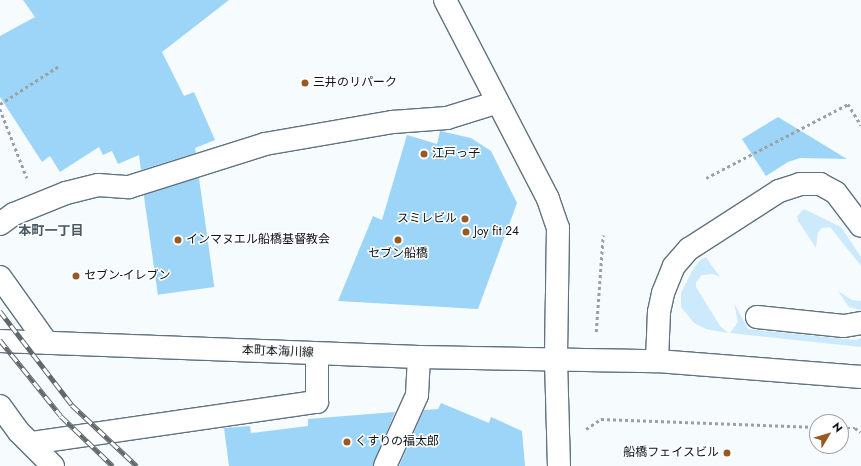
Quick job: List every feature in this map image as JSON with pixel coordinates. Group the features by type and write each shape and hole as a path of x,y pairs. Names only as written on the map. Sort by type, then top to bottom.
{"street":[{"path":"445,0 548,198 558,228 556,360 559,466"},
{"path":"0,224 38,204 66,193 98,185 129,187 265,144 393,122 447,118 498,102"},
{"path":"657,361 659,312 664,293 674,266 689,248 779,191 800,184 820,184 836,193 861,226"},
{"path":"0,277 46,343"},
{"path":"757,317 844,326 861,323"},
{"name":"本町本海川線","path":"0,341 317,354 657,361 861,377"},
{"path":"17,436 317,402 317,354"},
{"path":"385,466 417,395 419,357"},
{"path":"0,406 17,436 53,466"}],"path":[{"path":"0,104 59,66"},
{"path":"706,178 848,104 861,125"},
{"path":"0,109 38,204"},
{"path":"596,334 604,234"},
{"path":"584,431 601,419 809,427"},
{"path":"849,428 856,428 861,432"}],"shaded area":[{"path":"804,209 841,227 861,257 861,266 830,227 822,228 818,232 816,248 798,221 797,216"},
{"path":"706,257 720,277 713,274 702,275 696,282 696,287 720,326 728,333 706,329 694,323 681,307 681,293 691,273 699,261"},
{"path":"838,291 852,300 861,301 861,310 849,307"},
{"path":"734,303 748,329 855,340 861,338 861,347 730,333 738,322"}],"building":[{"path":"23,0 229,0 162,52 184,96 194,92 215,140 195,148 196,153 141,170 139,155 118,164 112,151 103,155 99,147 60,172 50,156 42,162 0,97 0,36 35,17"},
{"path":"778,117 847,159 800,158 788,162 766,176 742,139"},
{"path":"440,131 471,138 491,151 517,203 478,309 338,301 373,216 382,220 407,135 437,144"},
{"path":"199,178 214,287 158,295 143,186"},
{"path":"441,403 489,423 491,417 522,431 525,466 399,466 424,410 438,409"},
{"path":"395,412 373,466 229,466 224,428 250,426 251,433 308,426 308,419"}],"railway":[{"path":"0,311 72,405 137,466"},
{"path":"0,340 61,416 113,466"}],"place":[{"name":"三井のリパーク","path":"305,83"},
{"name":"江戸っ子","path":"424,154"},
{"name":"スミレビル","path":"465,219"},
{"name":"Joy fit 24","path":"466,232"},
{"name":"インマヌエル船橋基督教会","path":"178,240"},
{"name":"セブン船橋","path":"398,240"},
{"name":"セブン-イレブン","path":"76,276"},
{"name":"くすりの福太郎","path":"347,442"},
{"name":"船橋フェイスビル","path":"727,453"}],"district":[{"name":"本町一丁目","path":"51,231"}]}
